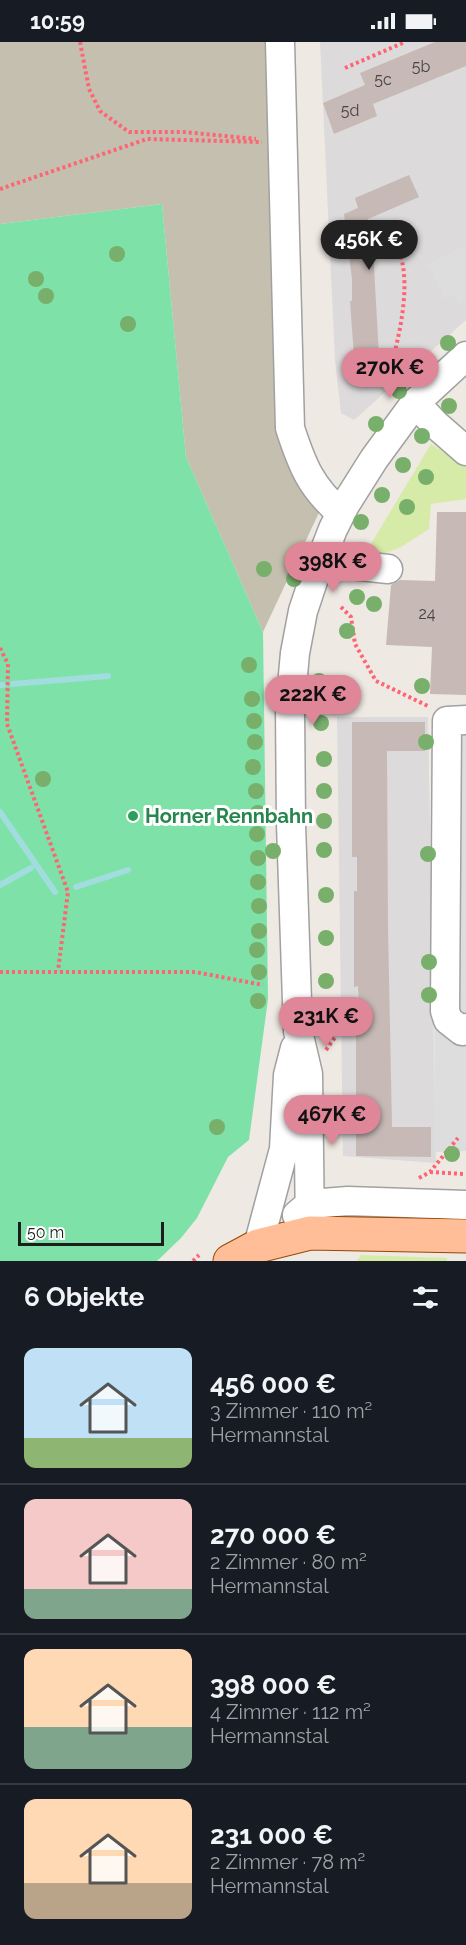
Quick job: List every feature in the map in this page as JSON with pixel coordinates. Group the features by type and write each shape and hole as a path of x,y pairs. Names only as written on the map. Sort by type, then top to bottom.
{"main road":[{"path":"235,1256 310,1233 466,1236"}],"street":[{"path":"280,42 291,428 302,466 320,494 340,513"},
{"path":"310,1233 308,1074 298,1031 291,824 290,708 295,653 303,611 340,513 374,459 415,404 466,356"},
{"path":"415,404 466,451"},
{"path":"325,549 341,564 388,569"},
{"path":"456,720 445,1011 448,1020 464,1029"},
{"path":"235,1256 284,1149 288,1075 298,1031"},
{"path":"310,1233 356,1201 466,1205"}],"path":[{"path":"80,42 89,90 100,111 129,132 184,132 283,142"},
{"path":"345,68 405,42"},
{"path":"0,189 147,139 283,142"},
{"path":"377,223 392,237 400,256 405,287 396,350 388,374 415,404"},
{"path":"341,608 351,617 355,644 376,681 424,702 456,720"},
{"path":"0,648 8,664 7,724 68,892 58,971"},
{"path":"0,972 195,972 263,985"},
{"path":"419,1178 430,1172 458,1138"},
{"path":"430,1172 464,1174"},
{"path":"193,1261 235,1256"}],"shaded area":[{"path":"0,42 290,42 301,421 311,458 331,487 263,632 186,457 162,204 0,224"},
{"path":"320,42 466,42 466,320 354,420 341,413 335,360"},
{"path":"465,245 466,300 459,304 454,295 445,299 427,264"},
{"path":"337,717 428,717 436,1163 343,1156"},
{"path":"433,726 466,726 466,1151 435,1152"}],"green space":[{"name":"Horner Rennbahn","path":"162,204 186,457 263,632 268,999 249,1140 228,1157 197,1218 181,1238 157,1261 0,1261 0,224"},
{"path":"431,444 466,467 466,499 431,504 429,529 401,547 379,556 368,549"},
{"path":"361,1255 447,1258 447,1261 357,1261"}],"building":[{"path":"435,42 466,42 466,66 373,104 377,116 334,134 323,103 365,85 360,73"},
{"path":"409,175 419,197 368,219 372,232 380,373 370,373 371,383 356,384 350,301 352,301 352,279 344,214 358,208 355,198"},
{"path":"437,512 466,512 466,695 430,694 432,647 386,645 391,585 400,580 435,581"},
{"path":"352,722 425,722 425,751 387,751 388,928 392,1127 431,1127 431,1157 356,1156 356,1020 359,1020 359,1005 358,986 354,987 354,891 357,891 357,857 352,857"}],"waterway":[{"path":"12,684 108,676"},
{"path":"0,812 55,892"},
{"path":"0,885 31,868"},
{"path":"76,887 128,870"}],"place":[{"name":"Horner Rennbahn","path":"133,816"}]}
